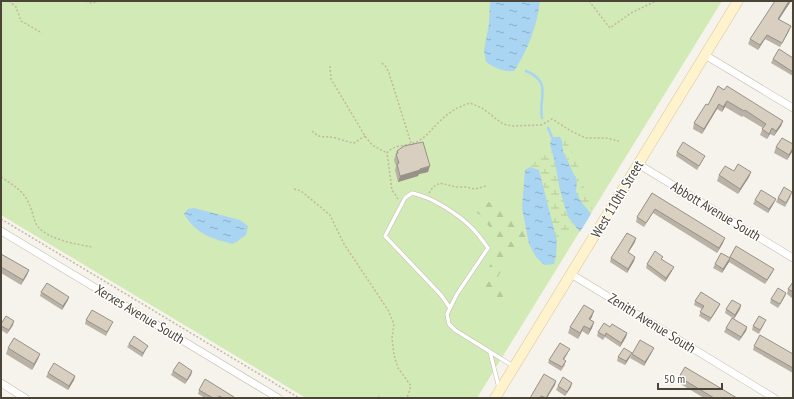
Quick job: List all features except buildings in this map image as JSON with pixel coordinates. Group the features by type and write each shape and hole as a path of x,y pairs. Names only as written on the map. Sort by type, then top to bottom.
{"street":[{"name":"West 110th Street","path":"498,394 738,1"},
{"path":"705,55 793,108"},
{"name":"Abbott Avenue South","path":"638,164 793,258"},
{"name":"Xerxes Avenue South","path":"1,231 278,398"},
{"name":"Zenith Avenue South","path":"571,274 774,398"},
{"path":"1,383 25,398"}],"lane":[{"path":"450,308 441,295 385,236 405,198 412,193 422,195 448,210 472,228 488,248 457,294 450,308 447,314 449,324 455,330 514,367"},
{"path":"490,352 498,394"}],"path":[{"path":"9,1 16,7 21,21 42,33"},
{"path":"86,1 91,3 101,1"},
{"path":"589,1 610,28 630,13 656,1"},
{"path":"382,62 386,66 389,73 411,143"},
{"path":"330,66 330,79 365,136 372,145 387,153"},
{"path":"387,153 390,149 417,142 426,136 448,114 470,103 482,108 503,124 512,126 541,125 552,119 571,131 586,138 606,138 619,141"},
{"path":"312,131 317,136 322,138 334,138 354,143 365,136"},
{"path":"387,153 392,190 397,198 404,202"},
{"path":"1,177 22,191 30,204 32,215 38,227 51,235 68,242 92,247"},
{"path":"427,198 433,187 440,183 456,187 476,189 486,186"},
{"path":"294,189 301,191 330,215 344,244 388,310 394,324 392,338 394,355 398,368 411,386 407,398"},
{"path":"1,219 299,398"}],"green space":[{"path":"1,1 722,1 477,398 306,398 1,215"},
{"path":"560,137 565,137 580,170 586,194 593,205 591,214 580,200 576,191 577,181 563,151"},
{"path":"550,144 568,217 580,232 571,230 557,241 539,171 530,167 529,161 549,152"},
{"path":"482,198 501,209 508,211 515,221 523,226 526,232 525,242 516,248 495,281 503,296 501,299 480,287 479,283 501,248 499,245 502,243 480,215 474,211"}],"water":[{"path":"490,1 540,1 537,20 531,38 524,55 514,71 496,68 486,62 484,50 489,24"},
{"path":"552,137 560,137 563,151 577,181 576,191 580,200 591,214 580,232 568,217 560,190 550,144"},
{"path":"530,167 539,170 557,241 554,264 544,265 536,257 529,244 522,208 525,170"},
{"path":"194,208 240,220 248,226 246,235 233,244 205,235 189,221 184,214 188,209"}],"waterway":[{"path":"526,71 534,75 542,85 542,118"},
{"path":"548,128 552,137"}]}
